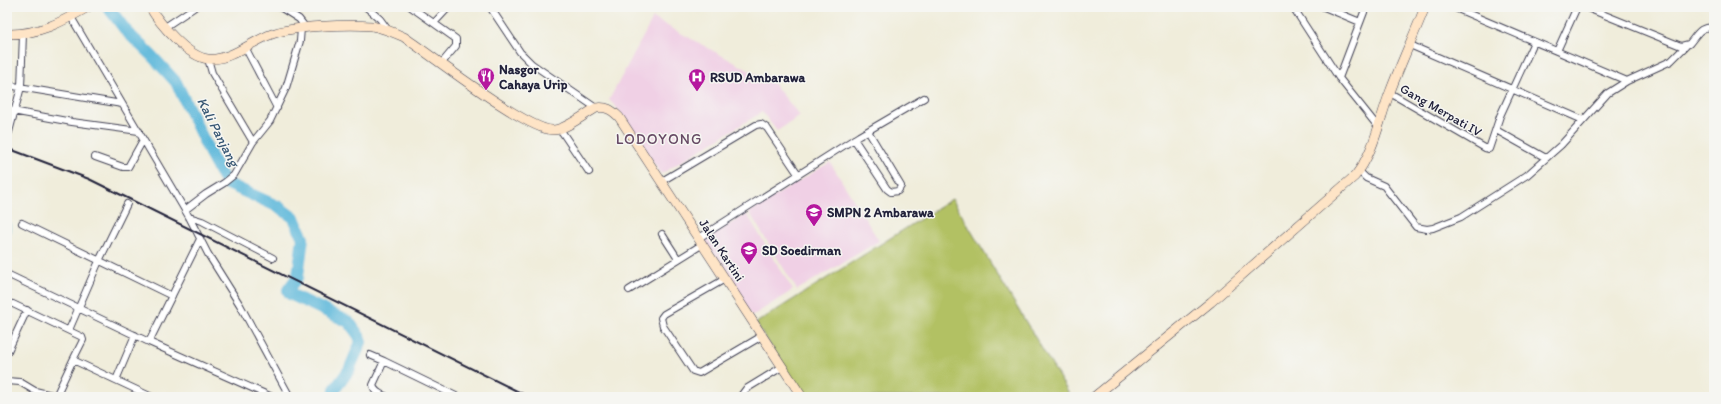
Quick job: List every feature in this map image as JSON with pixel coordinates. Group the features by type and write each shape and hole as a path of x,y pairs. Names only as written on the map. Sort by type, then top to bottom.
{"street":[{"path":"7,34 37,32 71,17 88,7"},
{"path":"150,7 164,27 186,48 199,56 208,59 221,58 273,33 303,28 373,26 388,30 404,37 532,124 544,129 560,129 596,108 532,64 520,52 490,7"},
{"path":"164,27 195,7"},
{"path":"185,210 234,175 253,142 270,121 277,108 286,88 303,28 299,19 280,7"},
{"path":"366,7 380,19 388,30"},
{"path":"410,7 456,40 457,43 442,64"},
{"path":"434,23 449,7"},
{"path":"1293,7 1339,78 1379,128"},
{"path":"1324,7 1360,22"},
{"path":"1339,78 1366,7"},
{"path":"1094,397 1211,302 1336,193 1359,171 1369,154 1390,93 1425,7"},
{"path":"1453,7 1627,81"},
{"path":"1557,51 1577,7"},
{"path":"1585,7 1678,45 1686,46"},
{"path":"71,17 185,210 200,240 240,305 290,397"},
{"path":"1359,171 1366,178 1384,186 1416,227 1427,229 1461,217 1527,175 1561,145 1608,93 1627,81 1670,61 1689,44 1700,30 1704,28 1714,28"},
{"path":"9,132 21,87 23,34"},
{"name":"Gang Merpati IV","path":"1390,93 1485,148 1490,147 1512,89 1534,42"},
{"path":"1410,45 1583,120"},
{"path":"245,47 277,108"},
{"path":"208,59 212,73 253,142"},
{"path":"7,85 122,104"},
{"path":"629,290 678,259 701,241 798,174 924,98"},
{"name":"Jalan Kartini","path":"596,108 602,107 610,109 619,116 802,397"},
{"path":"7,110 72,122 138,131"},
{"path":"662,181 742,133 761,124 767,128 798,174"},
{"path":"560,129 589,172"},
{"path":"1496,130 1546,158"},
{"path":"854,139 887,189 890,192 898,192 901,186 868,131"},
{"path":"95,157 123,167 128,167 143,140"},
{"path":"69,330 128,204"},
{"path":"189,217 202,221 273,258"},
{"path":"22,223 172,296"},
{"path":"662,234 678,259"},
{"path":"149,342 200,240"},
{"path":"7,274 149,342 272,397"},
{"path":"725,279 664,314 661,318 663,326 678,350 693,371 699,374 762,336"},
{"path":"7,381 24,383 35,391 56,397 83,339 69,330 13,304"},
{"path":"7,353 27,310"},
{"path":"116,380 135,335"},
{"path":"370,355 458,397"},
{"path":"73,360 152,397"},
{"path":"384,361 373,384 374,389 386,397"},
{"path":"740,397 746,389 782,367"},
{"path":"30,397 35,391"}],"shaded area":[{"name":"RSUD Ambarawa","path":"653,18 774,84 800,116 777,131 762,112 661,174 618,109 609,100"},
{"name":"SMPN 2 Ambarawa","path":"830,162 879,241 797,290 749,212"},
{"name":"SD Soedirman","path":"747,214 793,290 752,316 703,240"}],"green space":[{"path":"952,199 1071,397 803,397 756,323"}],"waterway":[{"name":"Kali Panjang","path":"108,7 127,32 176,82 214,162 226,183 279,207 294,218 303,238 298,276 288,290 290,294 349,322 359,336 361,342 349,370 335,389 334,397"},
{"path":"7,217 10,228 7,246"}],"railway":[{"path":"7,148 89,179 529,397"}],"place":[{"name":"Nasgor Cahaya Urip","path":"486,91"},
{"name":"RSUD Ambarawa","path":"697,92"},
{"name":"SMPN 2 Ambarawa","path":"814,227"},
{"name":"SD Soedirman","path":"749,265"}],"district":[{"name":"LODOYONG","path":"659,139"}]}
